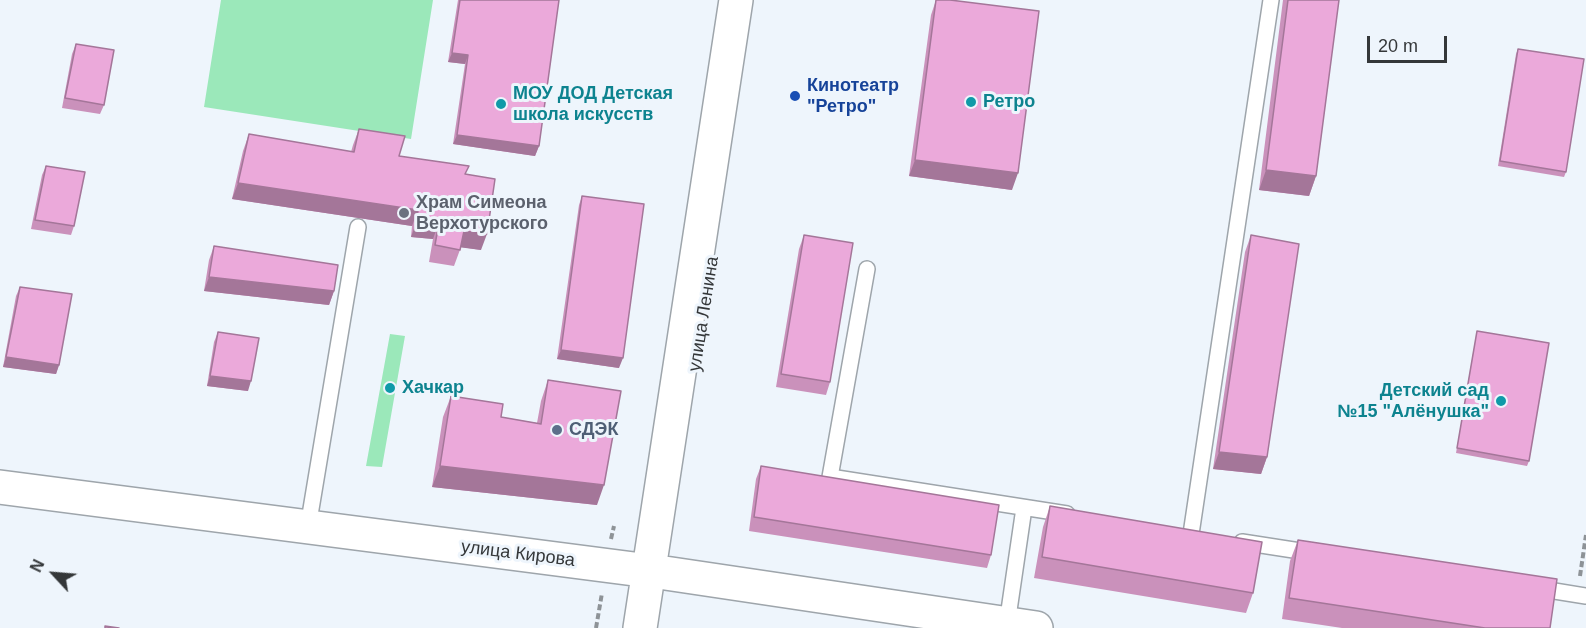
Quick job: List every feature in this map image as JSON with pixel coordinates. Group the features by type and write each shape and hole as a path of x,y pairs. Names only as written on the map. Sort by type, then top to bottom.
{"main road":[{"path":"640,628 657,572 736,0"},
{"name":"улица Ленина","path":"657,628 657,572 752,0"},
{"name":"улица Кирова","path":"0,487 657,572 1022,626"}],"lane":[{"path":"1192,534 1271,0"},
{"path":"308,527 358,227"},
{"path":"867,269 830,477 1080,516"},
{"path":"1022,626 1024,508"},
{"path":"1227,540 1332,556"},
{"path":"1519,585 1582,595"}],"path":[{"path":"1582,595 1586,535"}],"green space":[{"path":"221,0 433,0 411,139 204,107"},
{"path":"390,334 405,336 382,467 366,466"}],"building":[{"name":"МОУ ДОД Детская школа искусств","path":"460,0 559,0 539,146 457,135 468,55 452,53"},
{"name":"Ретро","path":"936,0 1039,11 1018,173 915,160"},
{"path":"1288,0 1339,0 1316,176 1266,170"},
{"path":"76,44 114,50 104,105 65,98"},
{"path":"1518,49 1584,59 1566,172 1500,161"},
{"name":"Храм Симеона Верхотурского","path":"359,129 405,136 399,156 469,166 465,174 495,179 487,234 464,231 460,250 435,245 439,222 417,220 418,210 238,183 249,134 354,152"},
{"path":"46,166 85,172 74,226 35,220"},
{"path":"582,196 644,204 623,358 561,350"},
{"path":"804,235 853,243 830,382 781,374"},
{"path":"1251,235 1299,244 1267,457 1219,452"},
{"path":"214,246 338,265 334,291 209,277"},
{"path":"20,287 72,294 59,365 6,357"},
{"name":"Детский сад №15 \"Алёнушка\"","path":"1477,331 1549,343 1529,461 1457,448"},
{"path":"218,332 259,338 251,381 210,376"},
{"path":"548,380 621,391 604,485 440,466 451,396 503,404 501,417 541,424"},
{"path":"761,466 999,505 991,555 754,517"},
{"path":"1050,506 1262,542 1253,593 1042,557"},
{"path":"1298,540 1557,579 1550,628 1485,628 1289,598"}],"place":[{"name":"Кинотеатр \"Ретро\"","path":"795,96"},
{"name":"Ретро","path":"971,102"},
{"name":"МОУ ДОД Детская школа искусств","path":"501,104"},
{"name":"Храм Симеона Верхотурского","path":"404,213"},
{"name":"Хачкар","path":"390,388"},
{"name":"Детский сад №15 \"Алёнушка\"","path":"1501,401"},
{"name":"СДЭК","path":"557,430"}]}
